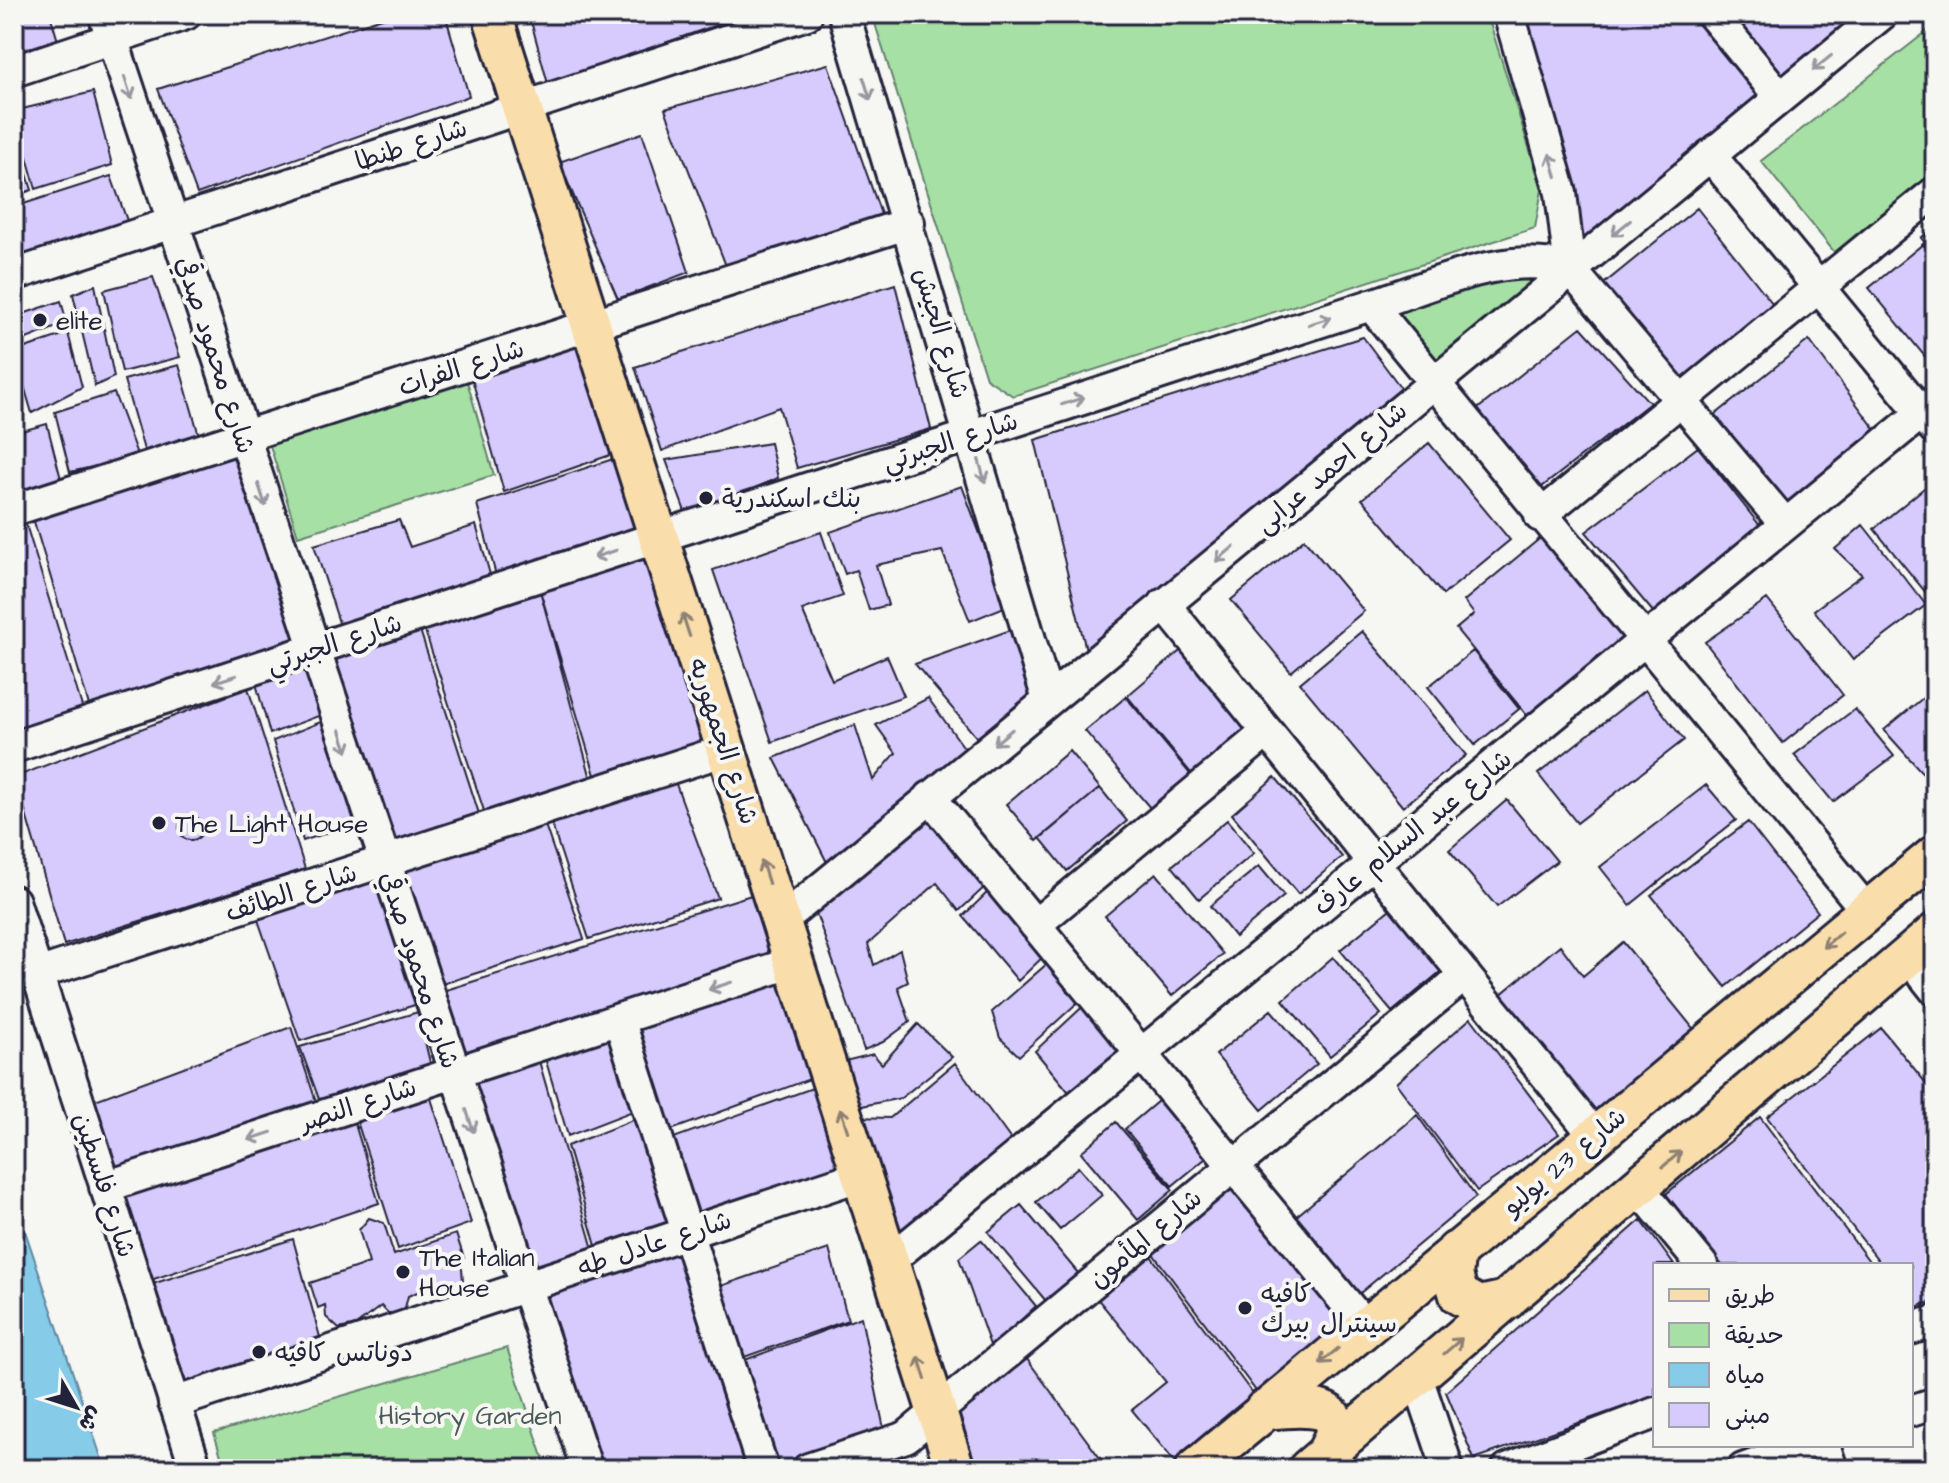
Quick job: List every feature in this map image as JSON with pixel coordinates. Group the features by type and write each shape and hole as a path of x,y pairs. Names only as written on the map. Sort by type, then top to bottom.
{"main road":[{"name":"شارع الجمهوريه","path":"492,14 955,1469"},
{"name":"شارع 23 يوليو","path":"1195,1469 1935,855"},
{"path":"1317,1461 1921,945"},
{"path":"1456,1251 1453,1275 1459,1295 1479,1306 1507,1300"},
{"path":"1264,1410 1312,1405 1322,1408 1334,1424 1335,1434 1317,1461"}],"street":[{"path":"14,71 108,26 186,14"},
{"name":"شارع طنطا","path":"14,275 807,14"},
{"name":"شارع الجيش","path":"844,14 972,434 1048,700"},
{"path":"1509,14 1561,193 1570,269 1785,524"},
{"path":"1712,14 1780,97"},
{"name":"شارع احمد عرابى","path":"781,921 1882,14"},
{"name":"شارع محمود صدقي","path":"108,26 587,1469"},
{"path":"1710,155 1819,288 1931,414"},
{"path":"1540,516 1935,192"},
{"name":"شارع الفرات","path":"14,510 909,223"},
{"name":"شارع الجبرتي","path":"14,747 1371,305 1505,264 1549,262 1570,269"},
{"path":"1371,305 1431,383 1867,911"},
{"name":"شارع عبد السلام عارف","path":"889,1261 1785,524 1931,414"},
{"path":"1164,604 1595,1136"},
{"path":"1035,925 1267,732"},
{"name":"شارع الطائف","path":"37,974 726,750"},
{"path":"930,797 1365,1326"},
{"name":"شارع فلسطين","path":"14,901 196,1469"},
{"path":"1921,945 1935,990"},
{"name":"شارع النصر","path":"105,1187 794,962"},
{"name":"شارع المأمون","path":"808,1469 906,1437 1465,975"},
{"path":"619,1019 763,1469"},
{"name":"شارع عادل طه","path":"174,1403 862,1175"},
{"path":"1638,1187 1700,1263"},
{"path":"1913,1328 1935,1321"},
{"path":"1417,1377 1448,1469"},
{"path":"1913,1410 1935,1403"},
{"path":"1507,1469 1653,1414"},
{"path":"1743,1469 1804,1447"},
{"path":"1825,1447 1832,1469"}],"green space":[{"path":"872,14 1487,14 1542,189 1535,228 1013,396 986,378"},
{"path":"1935,25 1935,175 1835,253 1761,161"},
{"path":"1532,265 1546,281 1431,373 1381,307"},
{"path":"465,374 494,475 298,536 268,439"},
{"name":"History Garden","path":"507,1348 547,1469 225,1469 214,1433"}],"water":[{"path":"14,1198 105,1469 14,1469"}],"building":[{"path":"14,14 50,14 58,41 14,56"},
{"path":"395,14 445,14 469,96 197,194 158,89"},
{"path":"529,14 748,14 548,84"},
{"path":"1521,14 1697,14 1763,95 1585,241"},
{"path":"1726,14 1867,14 1782,84"},
{"path":"828,64 882,217 728,271 665,109"},
{"path":"93,92 112,165 36,189 14,111"},
{"path":"14,132 32,190 14,196"},
{"path":"642,133 689,272 618,299 559,162"},
{"path":"111,176 130,229 14,269 14,207"},
{"path":"1697,208 1776,308 1681,383 1600,287"},
{"path":"1935,227 1935,255 1921,238"},
{"path":"1923,244 1935,258 1935,369 1869,288"},
{"path":"153,277 180,357 122,372 104,290"},
{"path":"895,284 931,429 797,468 779,407 662,451 635,367"},
{"path":"95,285 114,377 95,386 73,294"},
{"name":"elite","path":"61,301 67,323 14,344 14,317"},
{"path":"1581,327 1650,403 1538,490 1475,411"},
{"path":"68,333 82,387 32,413 14,352"},
{"path":"584,336 619,452 504,492 470,372"},
{"path":"1363,337 1407,396 1087,654 1035,440"},
{"path":"1809,340 1884,441 1784,516 1710,419"},
{"path":"179,365 200,439 146,457 124,380"},
{"path":"114,393 138,457 70,472 55,412"},
{"path":"47,424 62,483 14,497 14,433"},
{"name":"بنك اسكندرية","path":"770,443 778,478 687,517 666,460"},
{"path":"1429,443 1510,540 1443,595 1362,499"},
{"path":"1698,447 1761,527 1654,613 1586,532"},
{"path":"237,451 300,643 91,712 32,515"},
{"path":"622,456 649,533 498,583 477,504"},
{"path":"1935,479 1935,604 1874,529"},
{"path":"962,486 1007,606 970,621 942,551 876,565 888,605 869,610 856,570 845,574 830,532"},
{"path":"24,518 84,713 14,737 14,522"},
{"path":"399,520 410,547 476,525 493,585 343,635 314,545"},
{"path":"1863,525 1926,605 1853,660 1814,610 1862,575 1835,549"},
{"path":"821,532 843,596 802,610 832,680 887,656 904,696 772,742 713,570"},
{"path":"1544,535 1627,635 1529,718 1456,629 1474,614 1464,601"},
{"path":"1304,539 1364,611 1291,672 1231,600"},
{"path":"656,544 716,746 598,785 539,587"},
{"path":"539,587 593,786 487,820 423,625"},
{"path":"1767,599 1843,695 1783,743 1705,642"},
{"path":"418,624 481,820 388,854 323,652"},
{"path":"1016,628 1038,704 982,744 915,664"},
{"path":"1362,631 1466,755 1403,807 1300,683"},
{"path":"1186,646 1254,728 1195,778 1127,696"},
{"path":"1473,651 1519,709 1475,745 1428,687"},
{"path":"309,661 324,714 270,734 255,680"},
{"name":"The Light House","path":"248,688 305,869 64,945 15,777"},
{"path":"1935,688 1935,787 1884,730"},
{"path":"1645,690 1684,740 1577,823 1538,774"},
{"path":"1126,697 1191,775 1151,809 1085,731"},
{"path":"928,698 968,753 834,876 774,758 855,725 873,780 896,753 876,725"},
{"path":"1855,709 1894,756 1833,802 1794,755"},
{"path":"328,719 362,821 303,841 273,741"},
{"path":"1069,751 1100,788 1037,841 1006,804"},
{"path":"673,776 718,898 589,939 549,816"},
{"path":"1275,777 1342,857 1298,894 1232,814"},
{"path":"1706,785 1736,820 1630,905 1600,867"},
{"path":"1100,788 1127,821 1067,871 1040,838"},
{"path":"1507,800 1557,861 1497,907 1449,850"},
{"path":"930,814 988,884 959,911 937,883 868,944 874,965 900,950 908,982 898,987 910,1022 883,1042 864,1050 816,913"},
{"path":"191,816 202,823 203,828 196,839 191,840 180,833 179,828 186,817"},
{"path":"1227,820 1254,853 1199,899 1172,866"},
{"path":"544,822 584,939 439,985 400,869"},
{"path":"1748,822 1818,912 1726,987 1651,895"},
{"path":"1259,866 1284,896 1235,937 1210,906"},
{"path":"1156,873 1223,954 1172,996 1105,916"},
{"path":"382,879 421,1003 300,1041 257,917"},
{"path":"992,888 1047,953 1018,981 963,916"},
{"path":"764,891 781,954 467,1058 443,991"},
{"path":"1395,905 1446,967 1392,1012 1340,950"},
{"path":"1623,942 1697,1033 1591,1119 1493,1001 1560,945 1583,976"},
{"path":"1057,955 1088,993 1019,1056 1000,1038 992,1012"},
{"path":"1333,957 1381,1014 1330,1056 1283,1000"},
{"path":"785,973 818,1076 666,1132 629,1023"},
{"path":"1092,998 1138,1056 1077,1102 1035,1051"},
{"path":"1271,1010 1317,1064 1262,1110 1216,1055"},
{"path":"418,1012 432,1071 323,1110 300,1047"},
{"path":"1471,1018 1559,1134 1477,1191 1396,1083"},
{"path":"918,1024 952,1057 901,1098 852,1108 841,1062 873,1054 882,1064"},
{"path":"616,1026 638,1109 568,1136 543,1051"},
{"path":"291,1027 319,1110 108,1180 87,1103"},
{"path":"1881,1028 1935,1094 1935,1300 1915,1308 1913,1263 1880,1263 1767,1117"},
{"path":"537,1054 595,1256 526,1279 463,1078"},
{"path":"955,1063 1017,1148 891,1241 854,1117 890,1118"},
{"path":"427,1086 471,1223 398,1249 354,1112"},
{"path":"818,1086 846,1168 695,1219 668,1140"},
{"path":"1164,1096 1212,1153 1172,1186 1125,1129"},
{"path":"351,1111 379,1203 142,1283 110,1188"},
{"path":"1417,1115 1476,1197 1348,1303 1293,1219"},
{"path":"640,1117 681,1229 599,1256 567,1146"},
{"path":"1760,1117 1870,1263 1720,1263 1666,1194"},
{"path":"1116,1122 1173,1190 1138,1220 1081,1152"},
{"path":"1078,1167 1102,1195 1060,1230 1036,1202"},
{"path":"1233,1175 1352,1324 1262,1399 1148,1247"},
{"path":"1021,1205 1078,1273 1046,1301 988,1232"},
{"name":"The Italian House","path":"369,1218 384,1223 394,1255 456,1234 464,1258 456,1261 462,1269 463,1281 451,1294 422,1290 408,1296 405,1308 398,1313 388,1313 381,1306 356,1325 339,1329 326,1317 325,1305 318,1308 310,1283 369,1263 359,1230"},
{"path":"1641,1220 1673,1263 1653,1263 1653,1397 1474,1459 1446,1392"},
{"path":"686,1234 754,1469 593,1469 526,1286"},
{"path":"293,1239 323,1348 177,1398 143,1287"},
{"path":"981,1240 1036,1306 991,1348 959,1258"},
{"path":"1145,1248 1258,1401 1178,1466 1132,1410 1166,1382 1091,1291"},
{"path":"829,1249 848,1320 736,1360 712,1289"},
{"path":"861,1317 886,1439 796,1469 766,1469 734,1364"},
{"path":"1021,1351 1108,1469 966,1469 948,1411"},
{"path":"890,1448 897,1469 825,1469"}],"place":[{"name":"elite","path":"40,320"},
{"name":"بنك اسكندرية","path":"706,498"},
{"name":"The Light House","path":"159,823"},
{"name":"The Italian House","path":"403,1272"},
{"name":"كافيه سينترال بيرك","path":"1245,1308"},
{"name":"دوناتس كافيه","path":"259,1352"}]}
